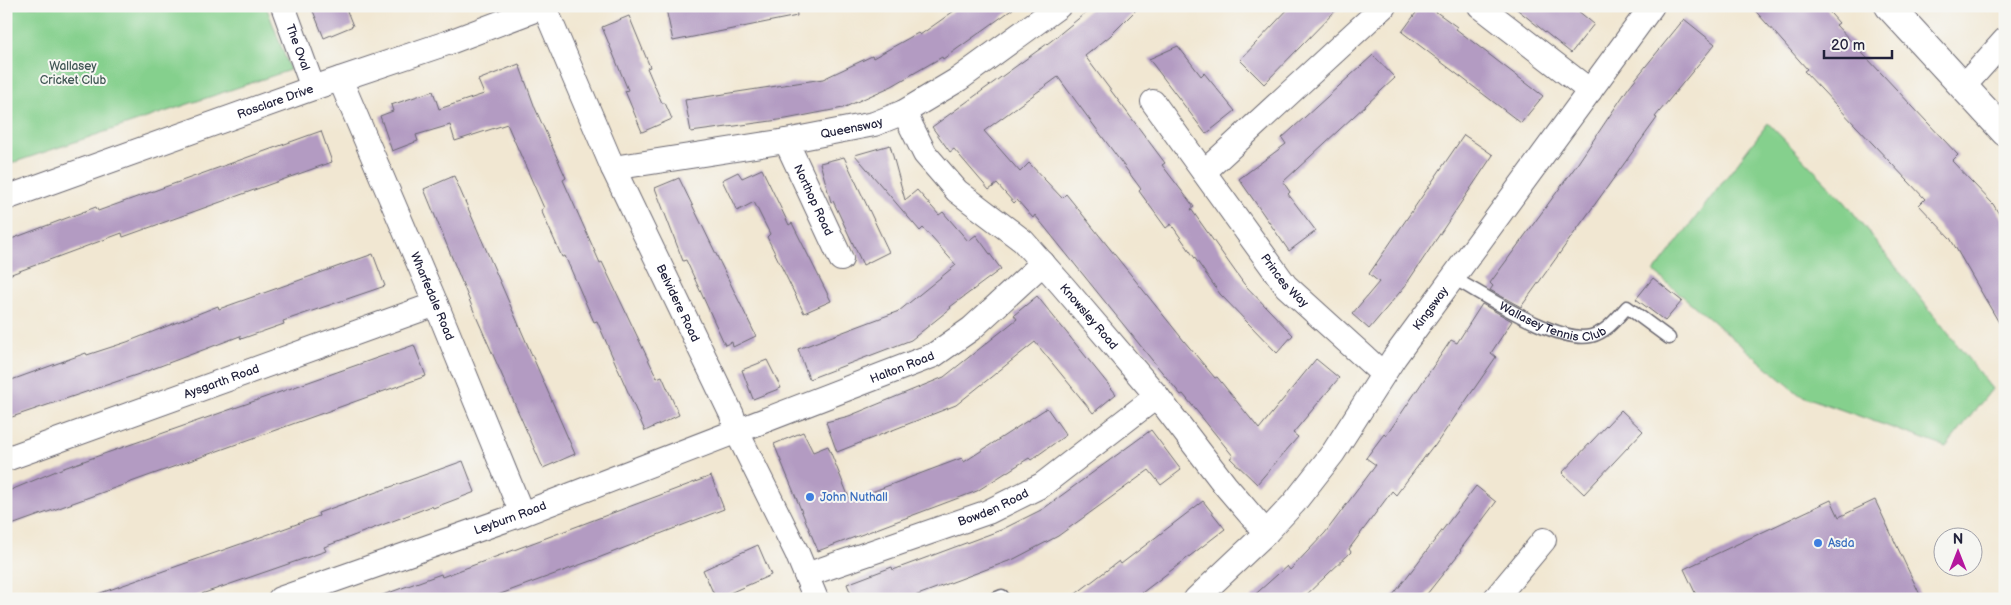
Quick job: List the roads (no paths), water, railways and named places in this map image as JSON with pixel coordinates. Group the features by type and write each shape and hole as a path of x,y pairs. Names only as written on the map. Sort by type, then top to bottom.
{"street":[{"name":"The Oval","path":"283,6 313,88"},
{"name":"Rosclare Drive","path":"6,198 313,88 447,43 544,6"},
{"name":"Belvidere Road","path":"544,6 613,168 732,415 737,432 807,591"},
{"name":"Queensway","path":"613,168 786,141 874,124 904,112 960,79 1059,6"},
{"path":"1204,172 1384,6"},
{"path":"1480,6 1590,91"},
{"name":"Kingsway","path":"1196,599 1266,533 1294,503 1333,453 1383,374 1652,6"},
{"path":"1890,6 2005,132"},
{"path":"1963,87 2005,40"},
{"name":"Wharfedale Road","path":"340,79 436,304 522,514"},
{"name":"Princes Way","path":"1153,102 1286,286 1383,374"},
{"name":"Knowsley Road","path":"904,112 925,154 957,191 1023,242 1043,263 1157,396 1225,485 1266,533"},
{"name":"Northop Road","path":"786,141 841,259"},
{"name":"Halton Road","path":"737,432 934,355 971,329 1043,263"},
{"name":"Aysgarth Road","path":"6,459 436,304"},
{"name":"Bowden Road","path":"807,591 988,512 1042,485 1157,396"},
{"name":"Leyburn Road","path":"280,599 522,514 737,432"},
{"path":"1495,599 1544,540"}],"lane":[{"name":"Wallasey Tennis Club","path":"1454,278 1530,320 1568,336 1591,336 1609,327 1627,307 1669,338"}],"place":[{"name":"John Nuthall","path":"810,497"},
{"name":"Asda","path":"1818,543"}],"park label":[{"name":"Wallasey Cricket Club","path":"73,73"}]}
